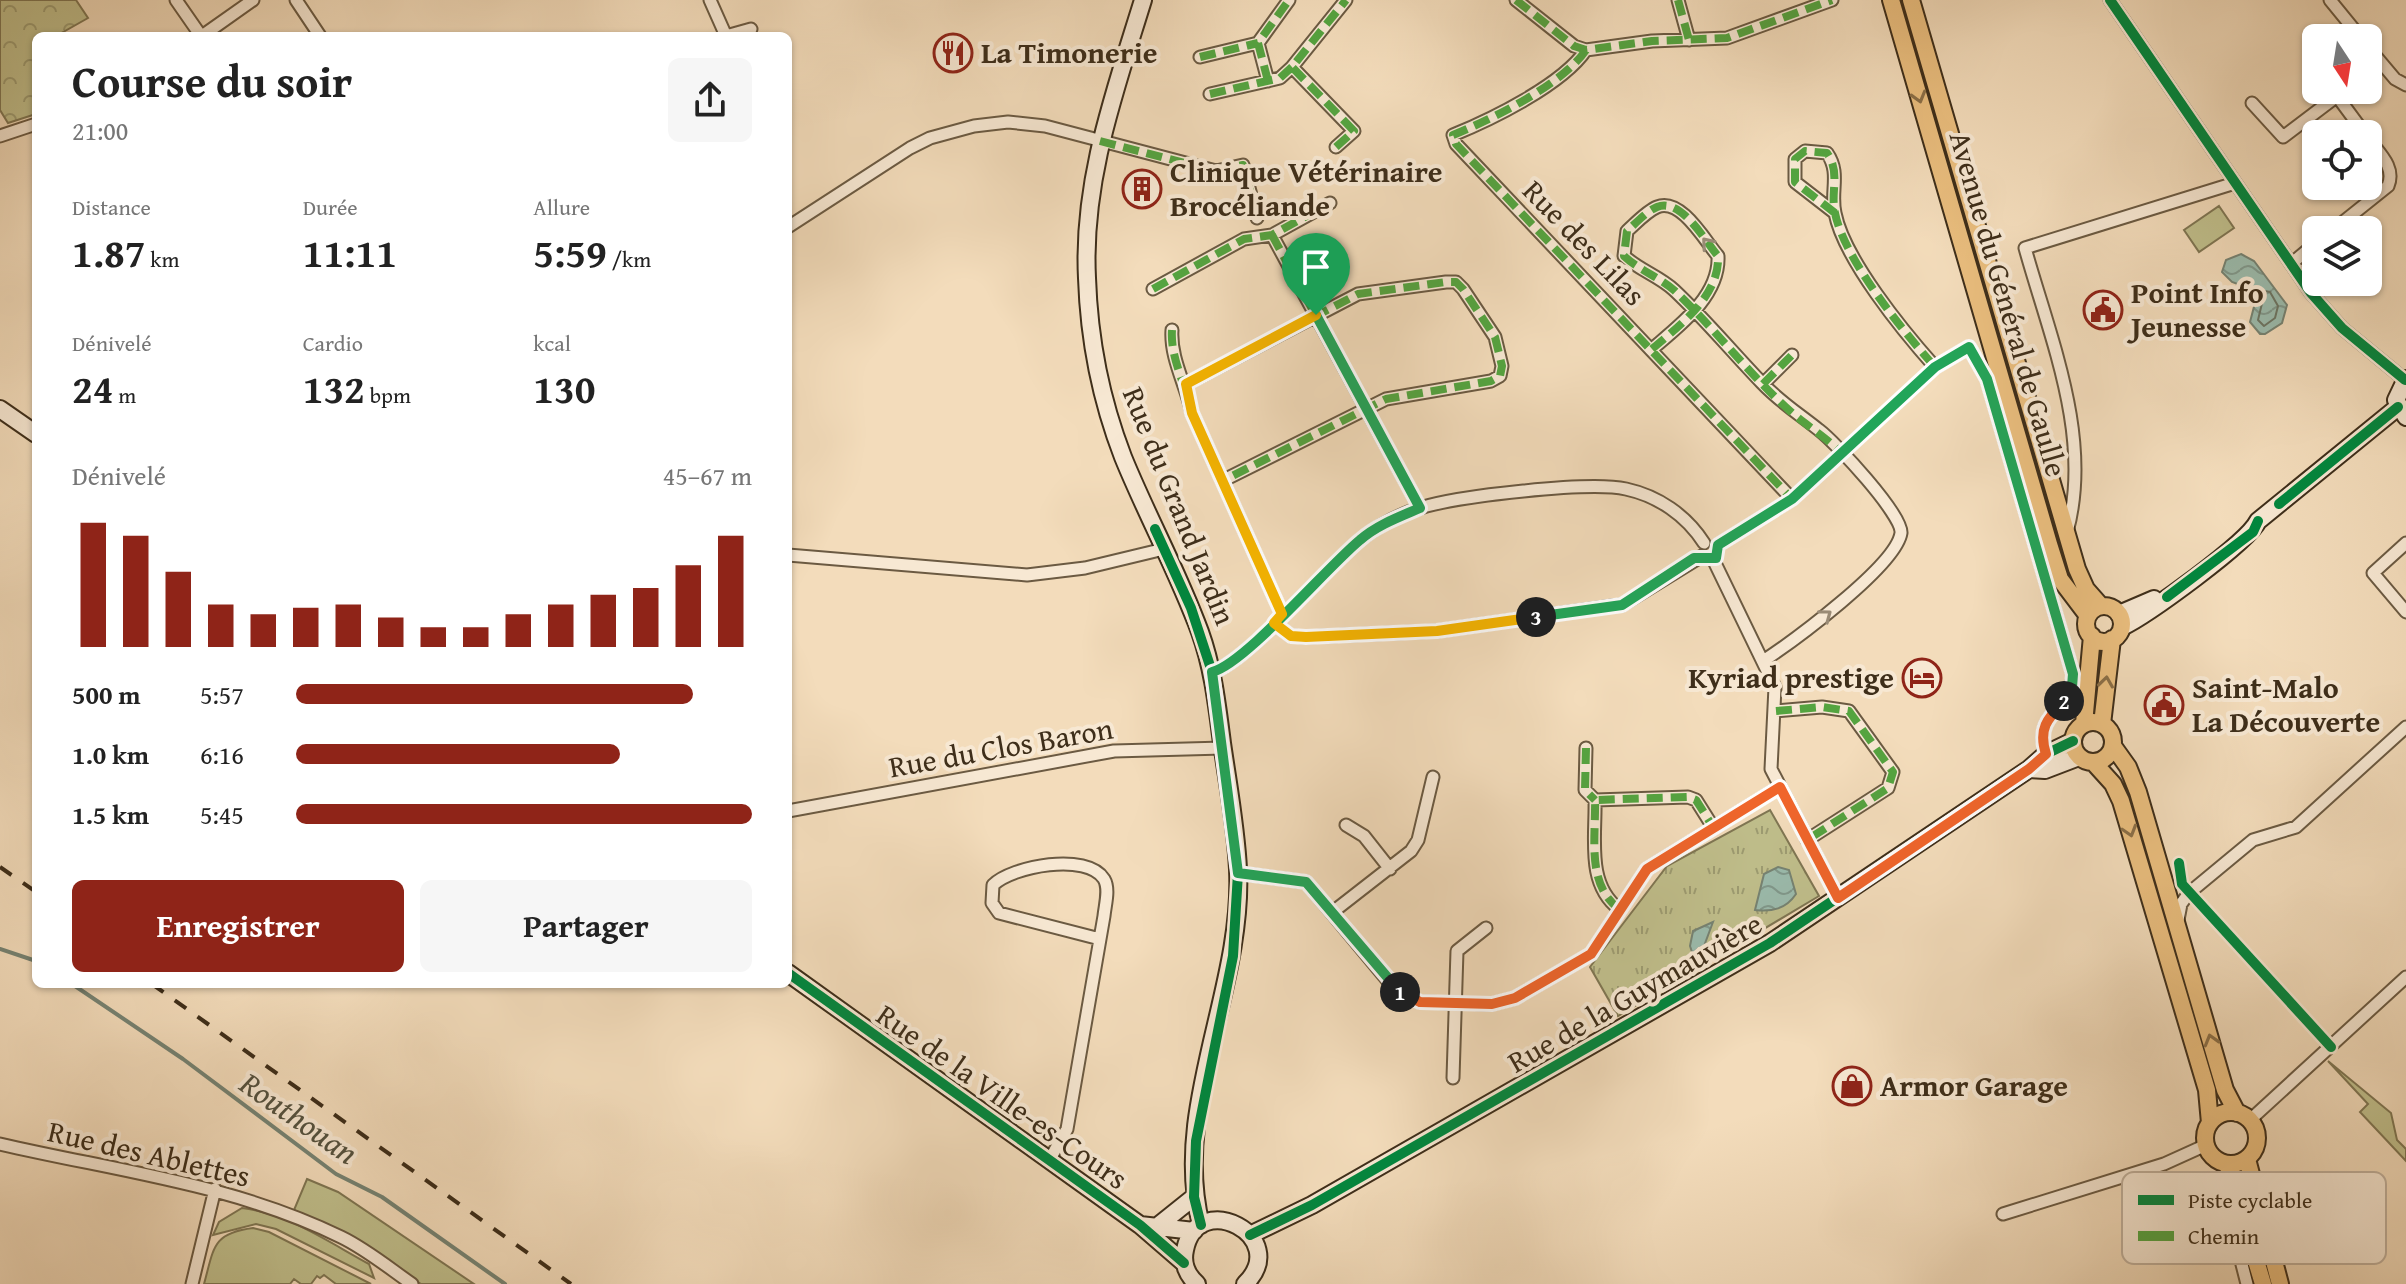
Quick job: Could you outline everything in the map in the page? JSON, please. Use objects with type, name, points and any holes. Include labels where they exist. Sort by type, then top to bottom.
[{"type":"main road","name":"Avenue du Général de Gaulle","points":[[1891,0],[2060,579],[2095,611]]},
{"type":"main road","name":"Avenue du Général de Gaulle","points":[[1911,1],[2067,533],[2095,611]]},
{"type":"main road","points":[[2118,627],[2101,641],[2092,636],[2088,630],[2095,611],[2113,608],[2118,627],[2093,724],[2073,741],[2087,760],[2113,784],[2121,801],[2209,1096],[2210,1123],[2206,1145],[2216,1159],[2227,1164],[2247,1159]]},
{"type":"main road","points":[[2092,636],[2093,724]]},
{"type":"main road","points":[[2093,724],[2110,731],[2113,746],[2128,767],[2138,792],[2225,1090],[2257,1140],[2247,1159],[2250,1172]]},
{"type":"main road","points":[[2087,760],[2108,755],[2113,746]]},
{"type":"main road","points":[[2210,1123],[2223,1114],[2244,1117]]},
{"type":"main road","points":[[2227,1164],[2230,1172]]},
{"type":"main road","points":[[2257,1264],[2263,1284]]},
{"type":"main road","points":[[2275,1264],[2280,1284]]},
{"type":"street","points":[[176,0],[198,32]]},
{"type":"street","points":[[207,32],[253,0]]},
{"type":"street","points":[[296,0],[317,32]]},
{"type":"street","points":[[710,0],[724,32]]},
{"type":"street","name":"Rue du Grand Jardin","points":[[1143,0],[1100,141],[1091,198],[1086,274],[1097,369],[1124,458],[1191,608],[1212,672],[1238,873],[1237,925],[1228,984],[1203,1094],[1194,1197],[1198,1228]]},
{"type":"street","points":[[1200,57],[1258,43],[1289,0]]},
{"type":"street","points":[[1210,94],[1280,78],[1346,0]]},
{"type":"street","points":[[1516,0],[1574,46],[1586,50],[1746,33],[1832,0]]},
{"type":"street","points":[[1678,0],[1689,40]]},
{"type":"street","points":[[2110,0],[2326,312],[2405,380],[2397,392],[2402,412],[2258,521],[2246,524],[2219,545],[2218,557],[2154,609],[2118,627]]},
{"type":"street","points":[[2330,0],[2350,24]]},
{"type":"street","points":[[740,32],[751,29]]},
{"type":"street","points":[[1258,43],[1268,81]]},
{"type":"street","name":"Rue des Lilas","points":[[1586,50],[1524,101],[1503,114],[1453,135],[1456,144],[1792,499]]},
{"type":"street","points":[[2382,64],[2406,85]]},
{"type":"street","points":[[1292,67],[1354,131],[1336,147]]},
{"type":"street","points":[[2252,103],[2283,137],[2326,104]]},
{"type":"street","points":[[792,224],[910,148],[953,131],[1008,122],[1045,126],[1216,171],[1243,165],[1257,218]]},
{"type":"street","points":[[0,136],[32,125]]},
{"type":"street","points":[[1835,213],[1836,183],[1832,161],[1827,153],[1805,151],[1795,159],[1795,182],[1835,213],[1866,279],[1935,367]]},
{"type":"street","points":[[2382,157],[2390,167],[2388,186],[2382,191]]},
{"type":"street","points":[[2067,533],[2076,490],[2068,404],[2025,248],[2235,183]]},
{"type":"street","points":[[2350,216],[2370,200]]},
{"type":"street","points":[[1153,289],[1244,239],[1272,235],[1330,203]]},
{"type":"street","points":[[1652,349],[1694,312],[1712,280],[1718,256],[1680,211],[1667,205],[1656,207],[1627,231],[1624,256],[1673,290],[1694,312],[1763,384],[1842,454],[1894,512],[1901,534],[1895,546],[1842,604],[1763,661]]},
{"type":"street","points":[[1272,235],[1420,508]]},
{"type":"street","points":[[2291,264],[2302,255]]},
{"type":"street","points":[[1186,384],[1358,294],[1456,282],[1495,337],[1502,366],[1500,376],[1491,381],[1386,399],[1224,480]]},
{"type":"street","points":[[1172,330],[1171,349],[1186,384],[1192,413],[1224,480],[1278,618],[1291,636],[1437,631],[1622,605],[1719,552],[1718,545]]},
{"type":"street","points":[[1718,545],[1792,499],[1935,367],[1969,347],[1987,379],[2073,674],[2069,695],[2044,723],[2041,739],[2046,754]]},
{"type":"street","points":[[1763,384],[1792,355]]},
{"type":"street","points":[[0,409],[32,431]]},
{"type":"street","points":[[1212,672],[1226,668],[1361,539],[1420,508],[1564,489],[1600,486],[1626,489],[1683,516],[1704,543]]},
{"type":"street","points":[[1718,545],[1711,541],[1700,547],[1775,687],[1776,711],[1769,757],[1780,787],[1838,898]]},
{"type":"street","points":[[2406,543],[2373,573],[2406,612]]},
{"type":"street","points":[[792,555],[1027,575],[1085,568],[1164,549]]},
{"type":"street","points":[[1776,711],[1822,707],[1849,711],[1893,772],[1888,788],[1807,840]]},
{"type":"street","points":[[2177,924],[2185,897],[2253,840],[2296,827],[2406,727]]},
{"type":"street","name":"Rue de la Guymauvière","points":[[1250,1235],[1312,1205],[1674,1000],[1838,898],[2029,769],[2046,754],[2073,741]]},
{"type":"street","name":"Rue du Clos Baron","points":[[792,810],[1114,751],[1223,748]]},
{"type":"street","points":[[1586,748],[1585,790],[1595,800],[1597,879],[1605,898],[1619,909]]},
{"type":"street","points":[[2029,769],[2045,770],[2087,760]]},
{"type":"street","points":[[1334,911],[1411,851],[1418,840],[1433,777]]},
{"type":"street","points":[[1238,873],[1306,882],[1334,911],[1393,987],[1405,996],[1420,1002],[1504,1003],[1579,962],[1599,944],[1647,869],[1780,787]]},
{"type":"street","points":[[1595,800],[1688,797],[1696,800],[1713,827]]},
{"type":"street","points":[[1346,825],[1364,836],[1390,869]]},
{"type":"street","points":[[1050,1159],[1067,1129],[1100,939],[1107,892],[1104,880],[1093,868],[1074,862],[1015,873],[993,885],[992,903],[999,913],[1100,939]]},
{"type":"street","points":[[2165,884],[2185,897]]},
{"type":"street","points":[[1453,1078],[1458,1003],[1457,951],[1486,928]]},
{"type":"street","name":"Rue de la Ville-es-Cours","points":[[792,976],[1140,1225],[1184,1263],[1197,1284]]},
{"type":"street","points":[[2244,1117],[2406,977]]},
{"type":"street","name":"Rue des Ablettes","points":[[0,1144],[215,1189],[285,1213],[343,1238],[412,1284]]},
{"type":"street","points":[[2138,1172],[2206,1145]]},
{"type":"street","points":[[2003,1214],[2122,1177]]},
{"type":"street","points":[[192,1284],[215,1189]]},
{"type":"street","points":[[1159,1225],[1194,1197]]},
{"type":"street","name":"Rue de la Ville-es-Cours","points":[[1140,1225],[1198,1228],[1222,1220],[1233,1222],[1250,1235]]},
{"type":"street","points":[[1184,1263],[1185,1246],[1198,1228]]},
{"type":"street","points":[[1250,1235],[1257,1249],[1257,1264],[1251,1282]]},
{"type":"street","points":[[2242,1264],[2247,1284]]},
{"type":"green space","points":[[0,0],[76,0],[88,18],[63,32],[32,32],[32,115],[8,123],[0,110]]},
{"type":"green space","points":[[2219,206],[2234,228],[2199,252],[2184,230]]},
{"type":"green space","points":[[1770,810],[1819,896],[1618,1016],[1590,967],[1667,866]]},
{"type":"green space","points":[[2328,1061],[2391,1113],[2397,1140],[2406,1149],[2406,1161],[2360,1112],[2368,1104]]},
{"type":"green space","points":[[307,1179],[338,1192],[474,1284],[421,1284],[362,1244],[294,1210]]},
{"type":"green space","points":[[242,1208],[292,1222],[324,1238],[369,1264],[374,1278],[276,1229],[256,1224],[213,1235],[219,1222]]},
{"type":"green space","points":[[253,1228],[269,1232],[371,1284],[336,1284],[324,1275],[320,1278],[317,1276],[311,1284],[301,1284],[294,1279],[290,1284],[204,1284],[213,1252],[222,1238]]},
{"type":"water","points":[[2241,254],[2254,261],[2287,305],[2282,323],[2265,334],[2260,334],[2250,322],[2256,299],[2251,289],[2232,282],[2222,272],[2226,260]]},
{"type":"water","points":[[1778,867],[1789,870],[1796,894],[1778,908],[1755,910],[1764,874]]},
{"type":"water","points":[[1713,922],[1701,954],[1693,955],[1690,946],[1693,931]]},
{"type":"waterway","name":"Routhouan","points":[[0,949],[32,960]]},
{"type":"waterway","name":"Routhouan","points":[[78,988],[183,1059],[336,1174],[382,1197],[505,1284]]},
{"type":"railway","points":[[0,867],[32,889]]},
{"type":"railway","points":[[158,988],[571,1284]]},
{"type":"marked path","points":[[1268,81],[1258,43],[1289,0]]},
{"type":"marked path","points":[[1336,147],[1354,131],[1292,67],[1346,0]]},
{"type":"marked path","points":[[1516,0],[1574,46],[1586,50],[1652,41],[1727,38],[1832,0]]},
{"type":"marked path","points":[[1678,0],[1689,40]]},
{"type":"marked path","points":[[1200,57],[1258,43]]},
{"type":"marked path","points":[[1586,50],[1561,76],[1544,88],[1453,135],[1456,144],[1792,499]]},
{"type":"marked path","points":[[1210,94],[1280,78],[1292,67]]},
{"type":"marked path","points":[[1100,141],[1216,171],[1243,165],[1257,218]]},
{"type":"marked path","points":[[1835,213],[1795,182],[1795,159],[1805,151],[1827,153],[1834,175],[1835,213],[1850,251],[1892,315],[1935,367]]},
{"type":"marked path","points":[[1153,289],[1244,239],[1272,235],[1330,203]]},
{"type":"marked path","points":[[1652,349],[1674,330],[1685,320],[1696,309],[1717,271],[1718,256],[1699,231],[1683,214],[1666,206],[1649,211],[1627,231],[1624,256],[1675,291],[1690,306],[1704,321],[1746,367],[1775,397],[1842,454]]},
{"type":"marked path","points":[[1272,235],[1420,508]]},
{"type":"marked path","points":[[1186,384],[1358,294],[1456,282],[1495,337],[1502,366],[1500,376],[1491,381],[1386,399],[1224,480]]},
{"type":"marked path","points":[[1172,330],[1176,361],[1192,413],[1282,614]]},
{"type":"marked path","points":[[1718,545],[1792,499],[1935,367],[1969,347],[1987,379],[2073,674],[2071,687],[2044,729],[2046,754]]},
{"type":"marked path","points":[[1763,384],[1792,355]]},
{"type":"marked path","points":[[1274,623],[1291,636],[1306,637],[1437,631],[1622,605],[1702,556]]},
{"type":"marked path","points":[[1776,711],[1822,707],[1849,711],[1893,772],[1888,788],[1807,840]]},
{"type":"marked path","points":[[1586,748],[1585,790],[1595,800]]},
{"type":"marked path","points":[[1619,909],[1601,887],[1597,874],[1595,800],[1688,797],[1696,800],[1713,827]]},
{"type":"cycle path","points":[[2110,0],[2311,293],[2342,328],[2405,380]]},
{"type":"cycle path","points":[[2279,504],[2398,407]]},
{"type":"cycle path","points":[[2167,597],[2253,532],[2258,521]]},
{"type":"cycle path","points":[[1155,529],[1191,608],[1212,672],[1238,873],[1233,956],[1196,1141],[1194,1197],[1201,1225]]},
{"type":"cycle path","points":[[1250,1235],[1312,1205],[1770,943],[2029,769],[2046,754],[2073,741]]},
{"type":"cycle path","points":[[2179,863],[2182,884],[2331,1047]]},
{"type":"cycle path","points":[[792,976],[1140,1225],[1184,1263]]},
{"type":"place","name":"La Timonerie","points":[[953,53]]},
{"type":"place","name":"Clinique Vétérinaire Brocéliande","points":[[1142,189]]},
{"type":"place","name":"Point Info Jeunesse","points":[[2103,310]]},
{"type":"place","name":"Kyriad prestige","points":[[1922,678]]},
{"type":"place","name":"Saint-Malo La Découverte","points":[[2164,705]]},
{"type":"place","name":"Armor Garage","points":[[1852,1086]]},
{"type":"route","points":[[1316,315],[1186,384],[1192,413],[1282,614],[1274,623],[1291,636],[1306,637],[1437,631],[1622,605],[1694,558],[1716,558],[1718,545],[1768,517],[1792,499],[1935,367],[1969,347],[1981,363],[1987,379],[2073,674],[2069,695],[2044,723],[2041,739],[2046,754],[2029,769],[1838,898],[1780,787],[1647,869],[1591,954],[1515,998],[1492,1004],[1420,1002],[1405,996],[1393,987],[1334,911],[1306,882],[1238,873],[1212,672],[1226,668],[1246,650],[1282,614],[1361,539],[1388,522],[1420,508],[1316,315]]}]
